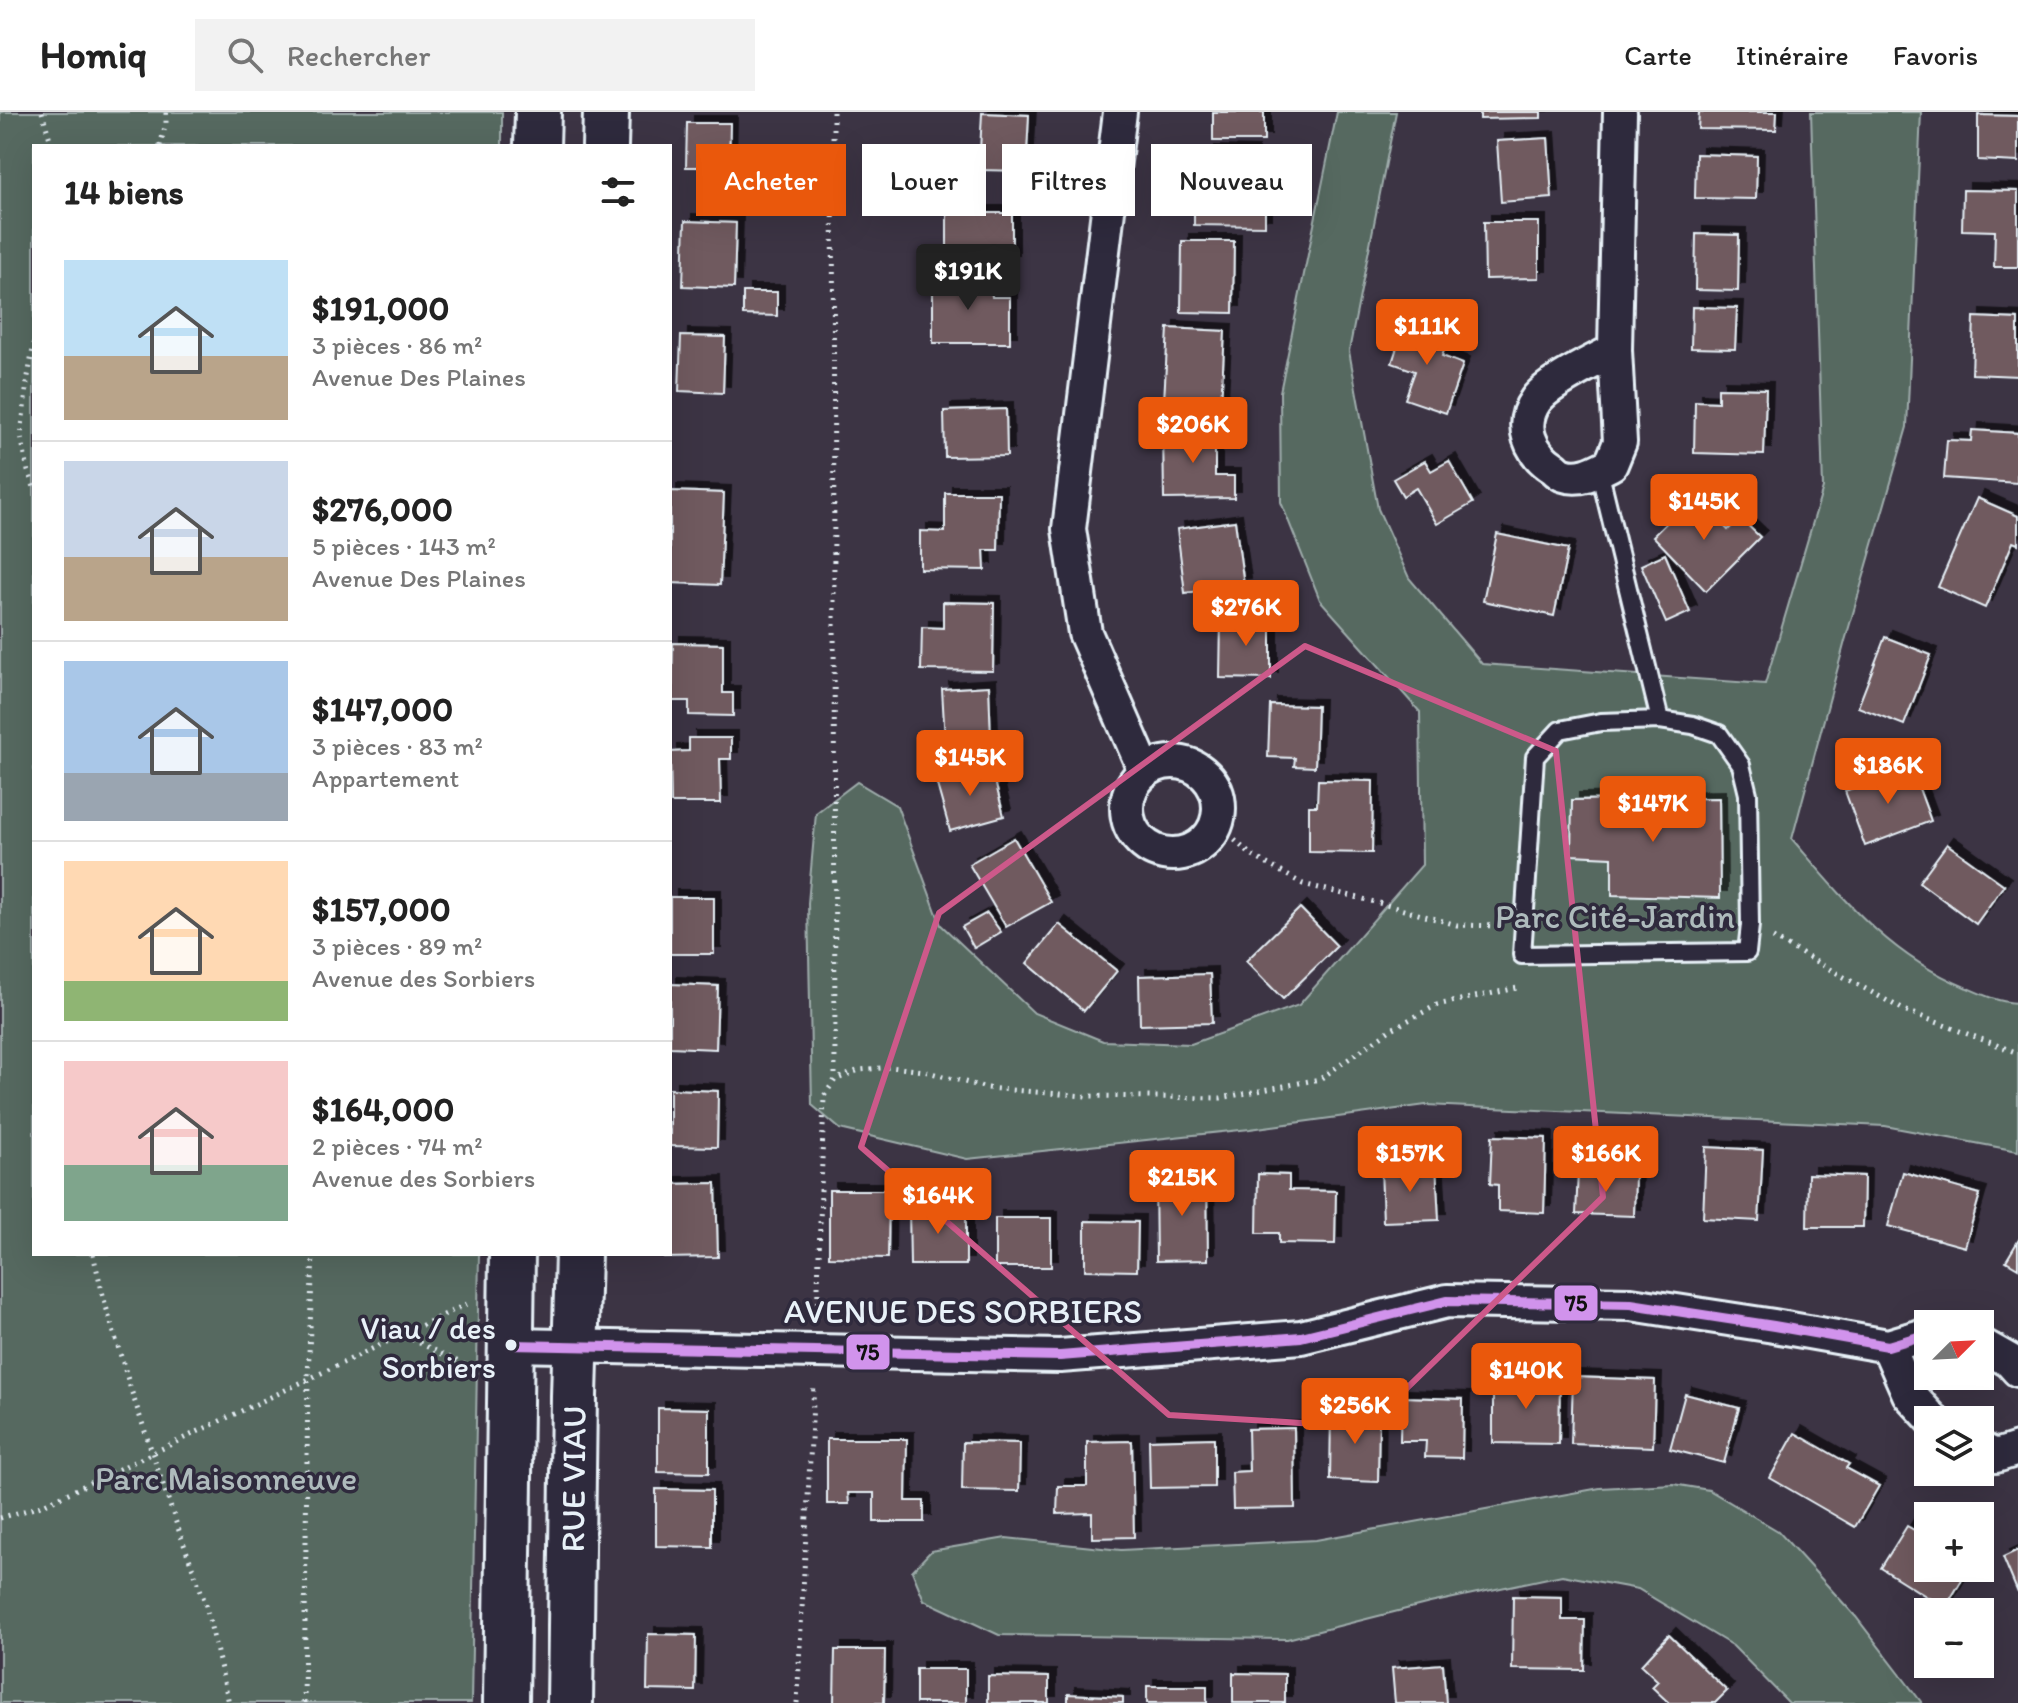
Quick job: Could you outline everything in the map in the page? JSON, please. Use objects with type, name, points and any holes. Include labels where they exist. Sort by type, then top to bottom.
[{"type":"main road","points":[[537,144],[538,112]]},
{"type":"main road","points":[[605,144],[606,112]]},
{"type":"main road","name":"RUE VIAU","points":[[506,1703],[496,1359],[512,1256]]},
{"type":"main road","name":"RUE VIAU","points":[[570,1703],[578,1256]]},
{"type":"street","points":[[1120,112],[1069,529],[1085,633],[1145,771]]},
{"type":"street","points":[[1615,350],[1537,398],[1527,419],[1530,446],[1545,463],[1564,475],[1587,476],[1611,464],[1620,442],[1615,350],[1620,112]]},
{"type":"street","points":[[1158,764],[1187,764],[1211,781],[1217,794],[1217,824],[1198,847],[1184,853],[1168,854],[1153,849],[1141,840],[1132,827],[1128,812],[1129,797],[1145,771],[1158,764]]},
{"type":"street","name":"AVENUE DES SORBIERS","points":[[496,1359],[576,1347],[1060,1356],[1301,1337],[1447,1301],[1631,1304],[1888,1346],[1914,1338]]},
{"type":"street","points":[[1888,1346],[1909,1394],[1920,1406]]},
{"type":"street","points":[[1994,1352],[2018,1370]]},
{"type":"street","points":[[1994,1455],[2018,1449]]},
{"type":"lane","points":[[1599,470],[1660,720]]},
{"type":"lane","points":[[1660,720],[1693,725],[1719,734],[1741,765],[1748,794],[1750,925],[1747,952],[1522,955],[1535,757],[1560,730],[1601,722],[1660,720]]},
{"type":"path","points":[[42,112],[51,144]]},
{"type":"path","points":[[161,144],[166,112]]},
{"type":"path","points":[[833,112],[835,1080]]},
{"type":"path","points":[[32,354],[21,436],[32,482]]},
{"type":"path","points":[[1217,824],[1251,855],[1303,884],[1457,925],[1523,927]]},
{"type":"path","points":[[1750,925],[1904,1010],[2018,1053]]},
{"type":"path","points":[[797,1703],[816,1350],[824,1096],[835,1080],[859,1070],[891,1067],[924,1071],[987,1088],[1085,1096],[1221,1098],[1320,1079],[1390,1030],[1437,1005],[1522,987]]},
{"type":"path","points":[[93,1256],[152,1454],[205,1602],[229,1703]]},
{"type":"path","points":[[304,1703],[308,1378],[313,1256]]},
{"type":"path","points":[[0,1518],[41,1506],[483,1298]]},
{"type":"path","points":[[404,1335],[496,1359]]},
{"type":"highlighted area","points":[[1305,646],[1556,751],[1603,1197],[1367,1427],[1169,1415],[861,1147],[939,913]]},
{"type":"green space","name":"Parc Maisonneuve","points":[[0,112],[502,112],[502,144],[32,144],[32,1256],[479,1256],[471,1703],[0,1703]]},
{"type":"green space","name":"Parc Cité-Jardin","points":[[1337,112],[1396,112],[1349,351],[1378,509],[1409,578],[1482,664],[1765,684],[1823,488],[1811,112],[1921,112],[1907,427],[1792,839],[1870,924],[1913,959],[1978,993],[2018,1003],[2018,1151],[1885,1126],[1426,1105],[1250,1129],[967,1159],[840,1129],[812,1105],[808,903],[816,813],[857,782],[897,806],[941,925],[1034,1013],[1103,1041],[1191,1044],[1299,1005],[1422,865],[1420,712],[1320,600],[1281,502],[1280,392]]},
{"type":"green space","points":[[1673,1484],[1709,1490],[1778,1531],[1856,1617],[1922,1703],[1789,1703],[1733,1646],[1638,1589],[1562,1575],[1430,1603],[1287,1639],[999,1635],[924,1600],[912,1571],[931,1551],[1006,1538],[1121,1550],[1316,1540],[1600,1488]]},
{"type":"building","points":[[1213,112],[1264,112],[1264,141],[1213,141]]},
{"type":"building","points":[[1480,112],[1541,112],[1541,118],[1480,119]]},
{"type":"building","points":[[1699,112],[1777,112],[1776,130],[1698,129]]},
{"type":"building","points":[[982,113],[1029,115],[1027,144],[1002,144],[1002,170],[986,170],[986,144],[980,144]]},
{"type":"building","points":[[1978,115],[2018,116],[2018,162],[1978,160]]},
{"type":"building","points":[[687,123],[730,123],[730,144],[696,144],[696,167],[686,167]]},
{"type":"building","points":[[1548,138],[1552,198],[1501,202],[1497,141]]},
{"type":"building","points":[[1696,154],[1757,156],[1756,199],[1695,198]]},
{"type":"building","points":[[1963,190],[2018,191],[2018,267],[1994,267],[1995,231],[1962,230]]},
{"type":"building","points":[[1002,213],[1002,216],[1012,216],[1012,261],[947,262],[947,216]]},
{"type":"building","points":[[1194,216],[1265,216],[1265,226],[1194,225]]},
{"type":"building","points":[[685,221],[736,223],[734,288],[683,286]]},
{"type":"building","points":[[1484,222],[1539,222],[1539,278],[1485,279]]},
{"type":"building","points":[[1696,234],[1739,235],[1738,291],[1695,290]]},
{"type":"building","points":[[1182,241],[1234,241],[1233,313],[1181,312]]},
{"type":"building","points":[[933,272],[967,272],[967,288],[991,289],[992,297],[1010,297],[1010,343],[933,343]]},
{"type":"building","points":[[743,292],[777,292],[777,316],[743,315]]},
{"type":"building","points":[[1692,307],[1737,308],[1735,349],[1691,348]]},
{"type":"building","points":[[1974,317],[2018,319],[2018,376],[1972,374]]},
{"type":"building","points":[[1405,322],[1448,338],[1442,356],[1463,364],[1446,413],[1405,399],[1415,371],[1392,363]]},
{"type":"building","points":[[1168,328],[1225,331],[1221,405],[1164,401]]},
{"type":"building","points":[[681,336],[725,337],[723,393],[679,391]]},
{"type":"building","points":[[1718,388],[1766,389],[1764,455],[1694,453],[1695,401],[1718,402]]},
{"type":"building","points":[[1006,409],[1007,456],[945,457],[944,411]]},
{"type":"building","points":[[1163,427],[1215,427],[1215,476],[1234,476],[1234,498],[1164,499]]},
{"type":"building","points":[[1972,430],[2018,433],[2017,483],[1944,478],[1947,440],[1971,441]]},
{"type":"building","points":[[1425,461],[1431,471],[1449,461],[1473,503],[1437,524],[1416,488],[1403,496],[1393,479]]},
{"type":"building","points":[[672,491],[724,493],[720,585],[672,583]]},
{"type":"building","points":[[945,493],[999,493],[998,550],[984,550],[985,570],[920,569],[920,531],[945,532]]},
{"type":"building","points":[[1694,496],[1728,530],[1740,518],[1760,537],[1706,591],[1653,536]]},
{"type":"building","points":[[1977,498],[2018,516],[2018,544],[2013,542],[1985,608],[1938,587]]},
{"type":"building","points":[[1235,521],[1244,585],[1185,593],[1177,529]]},
{"type":"building","points":[[1497,534],[1568,549],[1554,616],[1483,601]]},
{"type":"building","points":[[1665,554],[1690,612],[1666,623],[1641,565]]},
{"type":"building","points":[[943,602],[994,603],[993,671],[921,670],[922,627],[943,628]]},
{"type":"building","points":[[1221,618],[1271,618],[1271,679],[1220,678]]},
{"type":"building","points":[[1885,637],[1931,655],[1904,725],[1858,707]]},
{"type":"building","points":[[673,643],[723,644],[723,693],[733,693],[733,716],[689,715],[689,701],[672,701]]},
{"type":"building","points":[[989,686],[991,739],[945,741],[942,689]]},
{"type":"building","points":[[1270,705],[1317,706],[1315,767],[1294,766],[1295,758],[1268,757]]},
{"type":"building","points":[[689,738],[731,738],[731,759],[720,759],[721,803],[672,803],[672,752],[689,751]]},
{"type":"building","points":[[991,766],[1004,816],[950,831],[936,781]]},
{"type":"building","points":[[1911,767],[1931,821],[1865,846],[1845,791]]},
{"type":"building","points":[[1318,780],[1373,781],[1372,853],[1309,852],[1309,806],[1317,806]]},
{"type":"building","points":[[1719,798],[1720,898],[1612,895],[1612,857],[1571,855],[1572,800]]},
{"type":"building","points":[[1014,838],[1051,902],[1006,927],[969,864]]},
{"type":"building","points":[[1947,844],[2004,885],[1976,924],[1919,882]]},
{"type":"building","points":[[672,897],[714,897],[714,954],[672,954]]},
{"type":"building","points":[[1300,908],[1337,946],[1283,999],[1246,961]]},
{"type":"building","points":[[987,913],[1001,932],[974,948],[962,927]]},
{"type":"building","points":[[1059,924],[1117,971],[1084,1011],[1027,963]]},
{"type":"building","points":[[1210,974],[1212,1023],[1140,1025],[1139,976]]},
{"type":"building","points":[[672,984],[718,986],[716,1049],[672,1047]]},
{"type":"building","points":[[672,1089],[718,1091],[717,1147],[672,1146]]},
{"type":"building","points":[[1492,1136],[1546,1138],[1544,1213],[1498,1211],[1498,1185],[1490,1184]]},
{"type":"building","points":[[1706,1147],[1763,1150],[1759,1221],[1703,1218]]},
{"type":"building","points":[[1436,1165],[1439,1220],[1383,1222],[1381,1167]]},
{"type":"building","points":[[1578,1171],[1635,1173],[1634,1216],[1576,1214]]},
{"type":"building","points":[[1903,1172],[1980,1194],[1965,1247],[1888,1226]]},
{"type":"building","points":[[1258,1174],[1289,1175],[1289,1190],[1336,1191],[1335,1244],[1279,1243],[1279,1233],[1257,1233]]},
{"type":"building","points":[[1808,1174],[1864,1176],[1863,1227],[1807,1227]]},
{"type":"building","points":[[1207,1176],[1208,1260],[1156,1261],[1155,1177]]},
{"type":"building","points":[[716,1183],[718,1257],[664,1258],[672,1256],[672,1184]]},
{"type":"building","points":[[829,1190],[889,1190],[888,1258],[829,1257]]},
{"type":"building","points":[[909,1208],[966,1208],[966,1265],[910,1265]]},
{"type":"building","points":[[995,1218],[1051,1218],[1051,1267],[995,1267]]},
{"type":"building","points":[[1085,1221],[1138,1222],[1137,1271],[1085,1270]]},
{"type":"building","points":[[2018,1241],[2018,1268],[2006,1261]]},
{"type":"building","points":[[1573,1377],[1655,1380],[1653,1447],[1571,1444]]},
{"type":"building","points":[[1493,1379],[1560,1380],[1559,1444],[1493,1443]]},
{"type":"building","points":[[1685,1394],[1739,1408],[1724,1463],[1670,1449]]},
{"type":"building","points":[[1401,1397],[1463,1399],[1462,1458],[1425,1457],[1426,1441],[1400,1441]]},
{"type":"building","points":[[658,1408],[709,1409],[709,1473],[658,1472]]},
{"type":"building","points":[[1331,1411],[1379,1412],[1378,1482],[1330,1480]]},
{"type":"building","points":[[1294,1428],[1295,1508],[1233,1509],[1232,1472],[1249,1471],[1248,1429]]},
{"type":"building","points":[[1795,1433],[1849,1464],[1846,1468],[1879,1486],[1855,1527],[1770,1478]]},
{"type":"building","points":[[1214,1438],[1214,1487],[1150,1488],[1149,1440]]},
{"type":"building","points":[[827,1439],[907,1439],[906,1501],[924,1501],[924,1522],[874,1522],[874,1493],[848,1493],[849,1504],[827,1504]]},
{"type":"building","points":[[1132,1441],[1134,1537],[1092,1538],[1092,1513],[1057,1514],[1058,1486],[1087,1486],[1087,1442]]},
{"type":"building","points":[[963,1442],[1020,1443],[1019,1491],[962,1490]]},
{"type":"building","points":[[656,1489],[712,1490],[712,1547],[656,1546]]},
{"type":"building","points":[[1907,1526],[1914,1530],[1914,1582],[1961,1582],[1951,1598],[1929,1598],[1881,1568]]},
{"type":"building","points":[[2018,1550],[2018,1593],[2003,1557]]},
{"type":"building","points":[[1513,1596],[1562,1597],[1562,1620],[1585,1620],[1584,1670],[1512,1669]]},
{"type":"building","points":[[648,1634],[696,1635],[695,1691],[647,1690]]},
{"type":"building","points":[[1669,1635],[1727,1691],[1715,1703],[1669,1703],[1652,1687],[1658,1681],[1641,1665]]},
{"type":"building","points":[[835,1650],[885,1650],[884,1703],[834,1703]]},
{"type":"building","points":[[1443,1664],[1446,1703],[1395,1703],[1392,1668]]},
{"type":"building","points":[[916,1669],[966,1669],[966,1703],[916,1703]]},
{"type":"building","points":[[1233,1673],[1285,1674],[1285,1703],[1233,1703]]},
{"type":"building","points":[[988,1676],[1049,1677],[1049,1703],[988,1703]]},
{"type":"building","points":[[1147,1686],[1207,1686],[1207,1703],[1147,1703]]},
{"type":"building","points":[[1068,1694],[1123,1697],[1123,1703],[1068,1703]]},
{"type":"transit line","name":"75","points":[[511,1345],[1060,1356],[1301,1337],[1447,1301],[1631,1304],[1888,1346],[1914,1338]]},
{"type":"place","name":"Viau / des Sorbiers","points":[[511,1345]]}]
